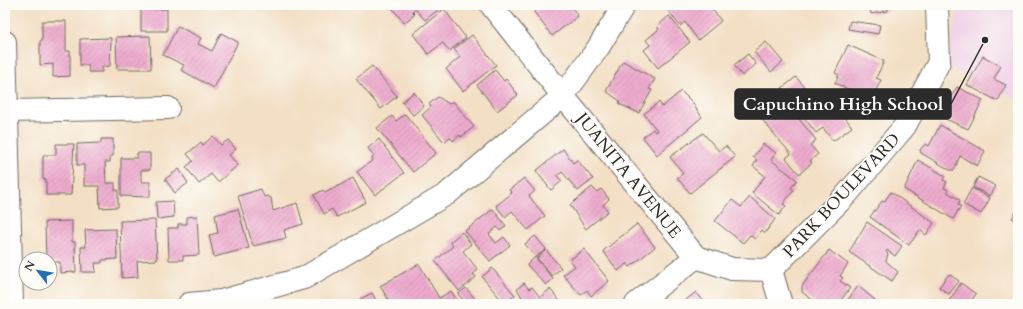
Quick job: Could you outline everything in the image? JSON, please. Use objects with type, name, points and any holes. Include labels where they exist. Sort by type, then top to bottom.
[{"type":"street","name":"JUANITA AVENUE","points":[[491,5],[563,96],[696,257]]},
{"type":"street","points":[[189,304],[222,301],[304,278],[447,194],[563,96],[598,48],[624,5]]},
{"type":"street","name":"PARK BOULEVARD","points":[[771,270],[847,194],[905,126],[939,62],[937,5]]},
{"type":"street","points":[[5,42],[12,304]]},
{"type":"street","points":[[7,111],[168,108]]},
{"type":"street","points":[[636,304],[696,257],[732,269],[771,270],[781,304]]},
{"type":"shaded area","points":[[953,5],[1018,5],[1018,99],[947,67],[957,13]]},
{"type":"building","points":[[390,5],[436,5],[439,9],[425,20],[415,9],[412,11],[415,14],[404,23]]},
{"type":"building","points":[[534,5],[570,5],[578,16],[552,36],[534,12],[538,9]]},
{"type":"building","points":[[669,5],[709,5],[721,21],[698,40],[685,22],[680,26],[666,8]]},
{"type":"building","points":[[870,5],[887,5],[888,11],[871,14]]},
{"type":"building","points":[[141,9],[167,9],[167,31],[141,31]]},
{"type":"building","points":[[444,9],[466,38],[449,51],[443,43],[428,54],[413,34]]},
{"type":"building","points":[[669,16],[690,42],[658,68],[644,50],[650,45],[646,40],[659,29],[657,26]]},
{"type":"building","points":[[42,21],[66,21],[66,51],[70,51],[70,76],[53,77],[53,64],[40,65]]},
{"type":"building","points":[[850,21],[880,25],[878,34],[848,29]]},
{"type":"building","points":[[178,26],[201,38],[198,44],[212,51],[221,33],[238,42],[214,88],[181,70],[184,65],[163,55]]},
{"type":"building","points":[[472,35],[496,65],[463,91],[446,69],[460,57],[454,49]]},
{"type":"building","points":[[150,36],[151,69],[117,69],[116,37]]},
{"type":"building","points":[[111,38],[110,66],[102,67],[102,72],[89,72],[88,65],[80,65],[80,39]]},
{"type":"building","points":[[766,42],[783,62],[771,72],[754,52]]},
{"type":"building","points":[[848,45],[884,61],[876,78],[881,80],[871,100],[835,83],[839,75],[835,73]]},
{"type":"building","points":[[748,54],[756,64],[742,76],[734,65]]},
{"type":"building","points":[[983,56],[1001,66],[994,79],[1006,85],[998,101],[967,85]]},
{"type":"building","points":[[623,61],[655,79],[649,89],[652,90],[639,113],[619,104],[620,101],[606,91]]},
{"type":"building","points":[[372,66],[397,96],[381,109],[356,79]]},
{"type":"building","points":[[495,70],[504,81],[506,79],[518,95],[497,111],[477,85]]},
{"type":"building","points":[[796,77],[826,112],[836,105],[852,127],[833,141],[823,128],[816,133],[782,88]]},
{"type":"building","points":[[957,87],[983,100],[968,129],[939,116]]},
{"type":"building","points":[[681,91],[696,106],[695,107],[702,117],[657,155],[643,137],[653,129],[655,132],[657,130],[644,114],[659,102],[662,107]]},
{"type":"building","points":[[414,92],[424,106],[413,115],[402,102]]},
{"type":"building","points":[[777,92],[816,140],[810,145],[818,154],[810,161],[812,163],[799,174],[786,158],[791,154],[754,110]]},
{"type":"building","points":[[438,97],[449,104],[453,101],[474,127],[453,141],[450,137],[444,142],[422,115],[431,107],[429,104]]},
{"type":"building","points":[[405,114],[436,153],[413,172],[377,128],[392,116],[396,121]]},
{"type":"building","points":[[940,125],[985,151],[977,166],[960,156],[954,170],[950,170],[921,153],[920,150],[923,146],[926,144],[929,146]]},
{"type":"building","points":[[703,133],[719,151],[726,146],[735,157],[690,193],[677,178],[683,173],[670,157]]},
{"type":"building","points":[[213,136],[221,145],[228,140],[236,149],[229,155],[238,165],[218,182],[211,174],[199,184],[186,167],[193,161],[187,154],[201,142],[203,145]]},
{"type":"building","points":[[101,139],[113,139],[113,156],[110,156],[110,162],[105,162],[106,183],[115,183],[115,190],[118,190],[118,207],[100,208],[99,186],[84,186],[84,165],[77,165],[77,144],[101,143]]},
{"type":"building","points":[[379,139],[404,173],[375,195],[357,172],[373,160],[372,158],[374,156],[368,148]]},
{"type":"building","points":[[56,144],[74,144],[71,195],[46,195],[46,180],[43,179],[43,155],[56,155]]},
{"type":"building","points":[[763,144],[776,153],[771,160],[797,180],[791,188],[794,190],[783,204],[786,206],[779,215],[752,193],[765,176],[753,166],[757,160],[753,157]]},
{"type":"building","points":[[563,149],[573,163],[577,160],[593,179],[578,191],[562,172],[557,176],[562,181],[551,190],[536,171]]},
{"type":"building","points":[[137,153],[150,153],[150,170],[141,170],[141,182],[150,182],[150,197],[121,196],[121,158],[137,158]]},
{"type":"building","points":[[918,160],[945,176],[943,180],[947,182],[944,188],[948,190],[947,192],[960,200],[958,205],[961,206],[953,219],[904,189]]},
{"type":"building","points":[[179,169],[188,183],[175,193],[165,179]]},
{"type":"building","points":[[978,177],[996,186],[990,196],[973,187]]},
{"type":"building","points":[[353,178],[366,202],[337,217],[332,209],[324,214],[314,195],[323,190],[325,193]]},
{"type":"building","points":[[524,178],[535,191],[529,196],[545,216],[528,230],[512,211],[505,217],[496,206],[512,193],[509,190]]},
{"type":"building","points":[[592,187],[597,192],[601,189],[609,199],[603,205],[608,211],[586,229],[570,205]]},
{"type":"building","points":[[972,188],[990,198],[981,214],[963,204]]},
{"type":"building","points":[[261,189],[264,197],[267,196],[271,198],[273,211],[297,203],[303,224],[284,230],[286,238],[253,246],[238,196]]},
{"type":"building","points":[[891,192],[934,223],[926,235],[920,230],[909,245],[870,217]]},
{"type":"building","points":[[750,197],[775,219],[765,233],[762,230],[755,239],[750,235],[743,243],[715,221],[732,200],[741,207]]},
{"type":"building","points":[[173,201],[174,217],[157,219],[156,202]]},
{"type":"building","points":[[238,209],[249,248],[214,257],[209,235],[218,233],[215,215]]},
{"type":"building","points":[[493,209],[506,226],[500,231],[497,227],[489,234],[496,243],[504,237],[510,245],[490,261],[465,231]]},
{"type":"building","points":[[1018,209],[1018,222],[1012,218]]},
{"type":"building","points":[[197,216],[199,255],[183,256],[183,260],[169,260],[168,228],[178,228],[178,224],[187,224],[187,217]]},
{"type":"building","points":[[155,220],[157,260],[137,261],[138,277],[122,278],[120,221]]},
{"type":"building","points":[[72,221],[72,242],[75,242],[76,272],[60,273],[58,251],[46,251],[45,222]]},
{"type":"building","points":[[867,222],[902,246],[895,256],[887,250],[886,252],[888,254],[886,261],[898,272],[892,281],[849,252]]},
{"type":"building","points":[[637,224],[655,247],[630,267],[627,263],[618,271],[603,251]]},
{"type":"building","points":[[116,229],[117,259],[102,260],[102,263],[95,263],[96,272],[82,272],[81,247],[86,247],[85,230]]},
{"type":"building","points":[[462,232],[471,244],[463,251],[478,270],[473,274],[476,277],[459,291],[435,261],[453,246],[450,242]]},
{"type":"building","points":[[535,236],[546,249],[536,257],[525,244]]},
{"type":"building","points":[[584,249],[609,281],[591,296],[587,290],[581,295],[563,275],[575,266],[570,260]]},
{"type":"building","points":[[546,250],[561,268],[552,276],[537,258]]},
{"type":"building","points":[[829,250],[848,264],[840,276],[843,278],[840,281],[850,288],[838,304],[814,304],[815,302],[802,292],[802,286]]},
{"type":"building","points":[[535,257],[553,279],[546,285],[527,265]]},
{"type":"building","points":[[419,264],[439,298],[451,291],[459,304],[443,304],[441,301],[435,304],[391,304],[380,286]]},
{"type":"building","points":[[492,268],[515,295],[505,304],[482,277]]},
{"type":"building","points":[[949,274],[959,281],[949,294],[939,287]]},
{"type":"building","points":[[524,283],[529,289],[532,287],[540,297],[550,289],[562,304],[526,304],[517,289]]},
{"type":"building","points":[[961,283],[976,294],[969,304],[954,304],[949,301]]},
{"type":"building","points":[[858,286],[875,300],[871,304],[845,304]]},
{"type":"building","points":[[466,288],[476,300],[472,304],[467,304],[458,294]]},
{"type":"building","points":[[696,292],[706,304],[681,304]]},
{"type":"building","points":[[372,293],[378,304],[358,304],[362,301],[360,299]]},
{"type":"place","name":"Capuchino High School","points":[[985,40]]}]
